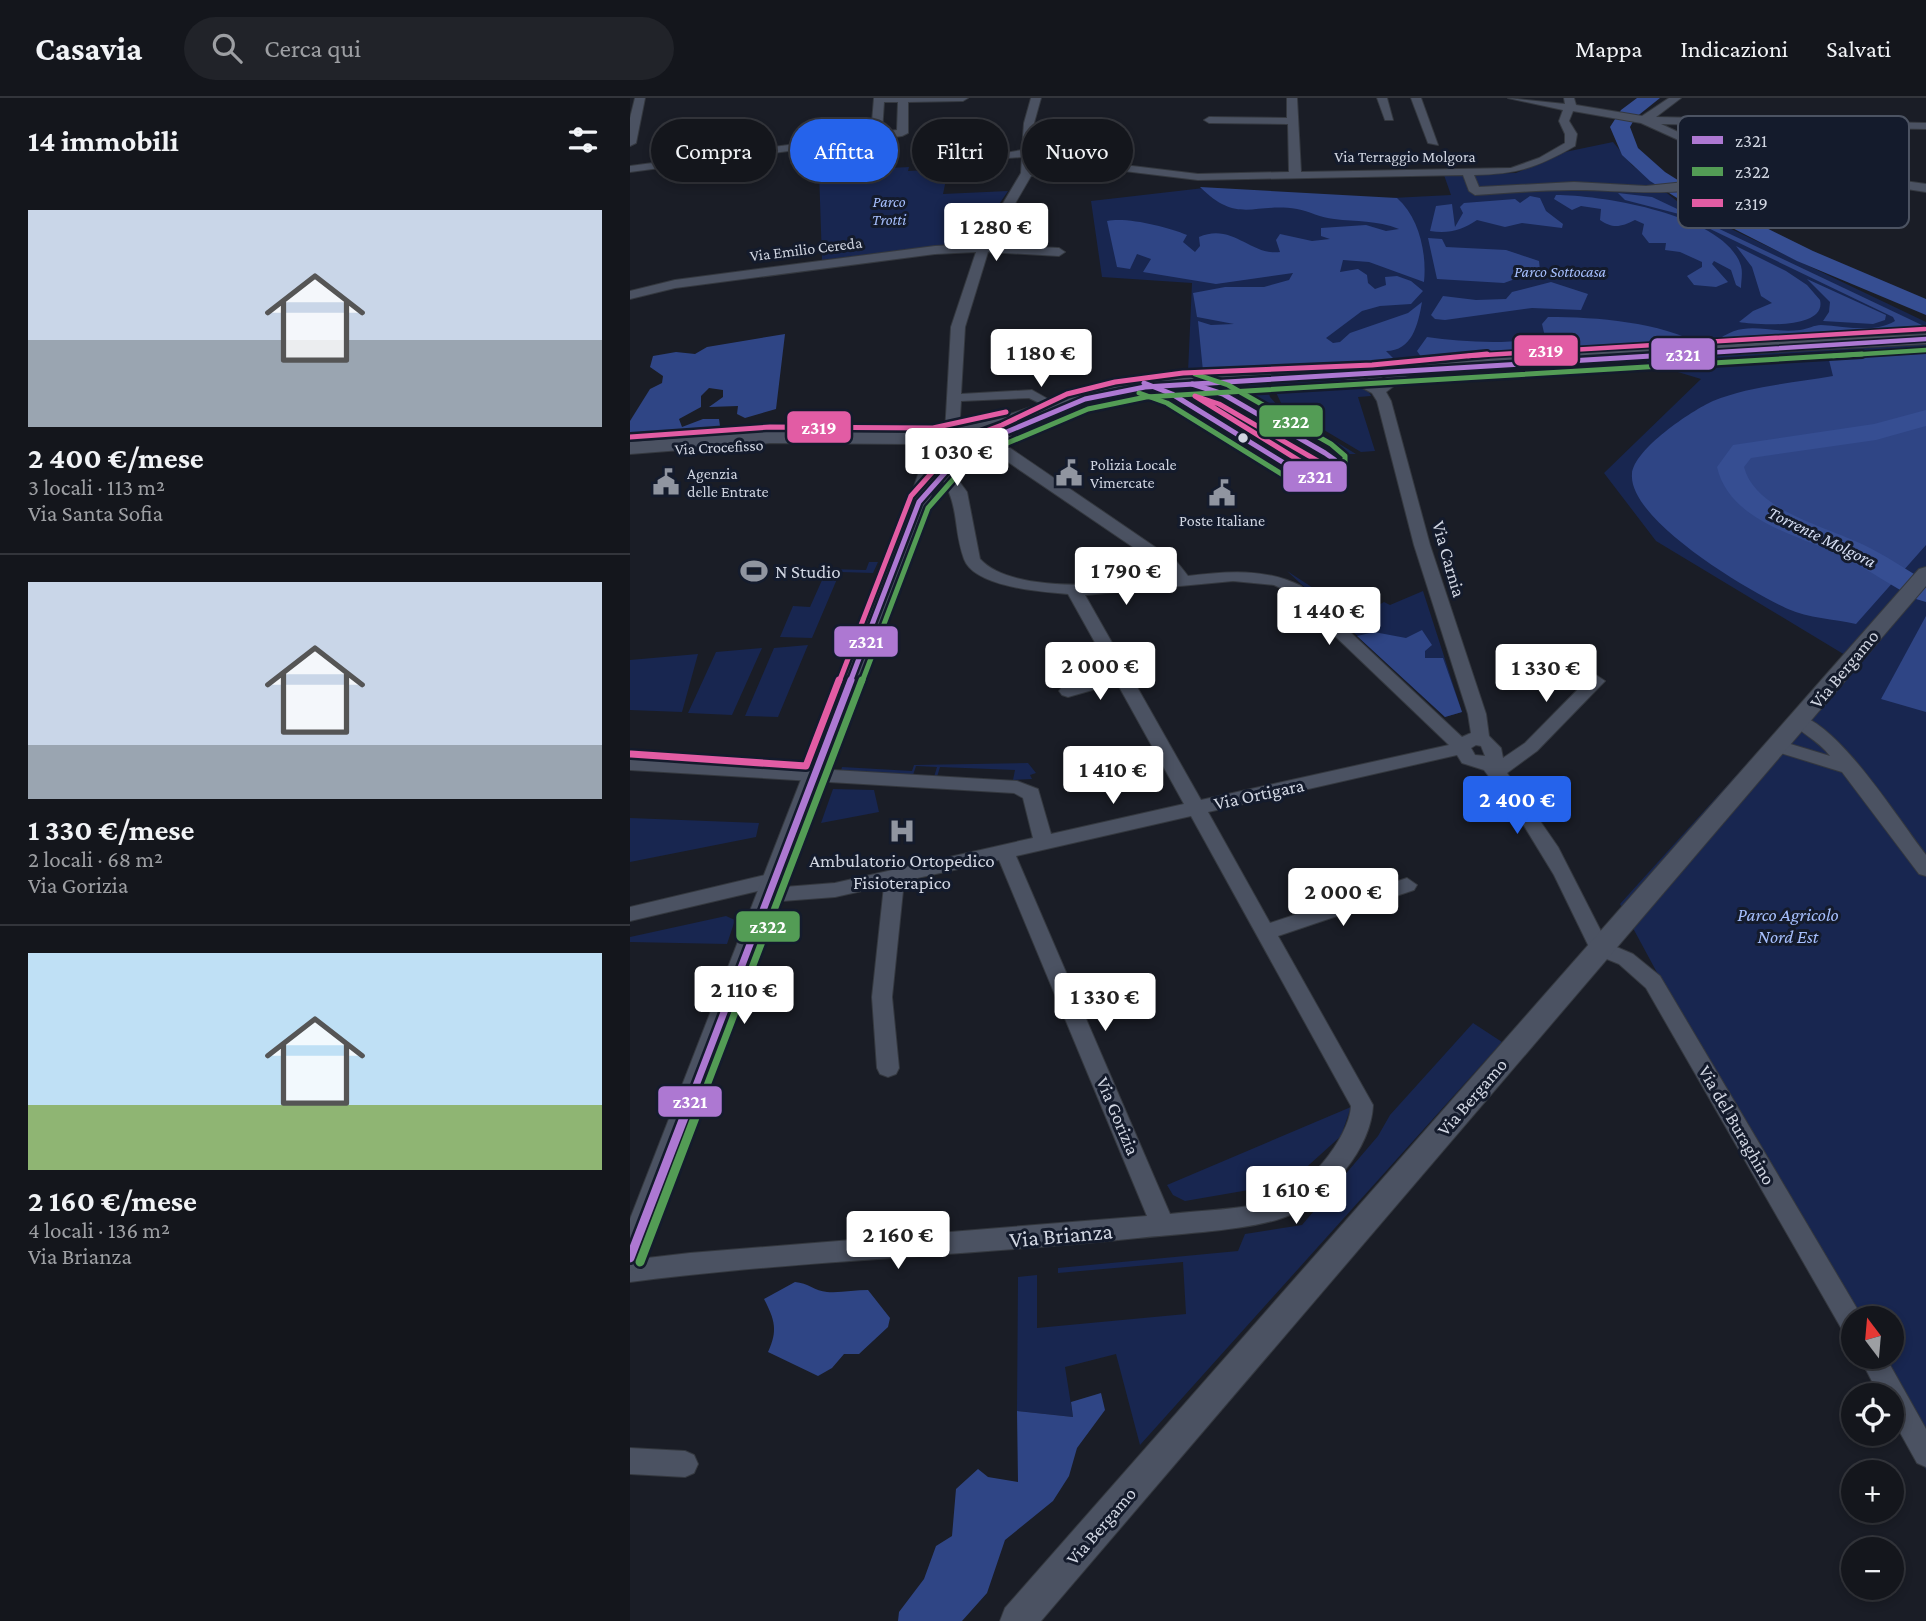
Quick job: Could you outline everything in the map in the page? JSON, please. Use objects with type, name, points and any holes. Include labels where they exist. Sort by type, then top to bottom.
[{"type":"street","points":[[630,143],[640,98]]},
{"type":"street","points":[[877,119],[879,99],[963,98]]},
{"type":"street","points":[[1030,119],[1036,98]]},
{"type":"street","points":[[1292,98],[1294,173]]},
{"type":"street","points":[[1382,98],[1389,118]]},
{"type":"street","points":[[1416,98],[1434,143]]},
{"type":"street","points":[[1514,98],[1569,103],[1593,112],[1640,119],[1678,120]]},
{"type":"street","points":[[1640,119],[1676,98]]},
{"type":"street","points":[[898,133],[902,133],[903,99]]},
{"type":"street","name":"Via Terraggio Molgora","points":[[1133,169],[1198,177],[1518,169],[1560,152],[1571,144],[1571,134],[1564,121],[1569,103]]},
{"type":"street","points":[[1640,119],[1678,137]]},
{"type":"street","points":[[1209,120],[1294,121]]},
{"type":"street","points":[[630,169],[790,147]]},
{"type":"street","points":[[1467,172],[1475,191],[1574,186],[1641,191],[1678,187]]},
{"type":"street","points":[[630,1258],[944,438],[958,327],[983,248],[1022,182]]},
{"type":"street","name":"Via Emilio Cereda","points":[[630,288],[935,250],[983,248],[1059,252]]},
{"type":"street","name":"Via Emilio Cereda","points":[[630,295],[675,284]]},
{"type":"street","points":[[944,438],[947,453],[967,449],[1085,399],[1154,386],[1348,376],[1379,379],[1405,372],[1485,364],[1926,339]]},
{"type":"street","points":[[944,438],[1000,424],[1080,395],[1133,383],[1170,379],[1379,379],[1485,364]]},
{"type":"street","name":"Via Carnia","points":[[1379,379],[1422,545],[1489,754]]},
{"type":"street","points":[[964,398],[1032,394],[1048,403]]},
{"type":"street","name":"Via Crocefisso","points":[[630,447],[771,437],[944,438]]},
{"type":"street","points":[[919,502],[972,443],[970,438],[944,438]]},
{"type":"street","name":"Via Crocefisso","points":[[630,455],[779,444],[944,438]]},
{"type":"street","points":[[988,442],[1171,565],[1178,571],[1183,583]]},
{"type":"street","points":[[945,472],[959,492],[975,564],[1008,580],[1112,590],[1256,575],[1288,584],[1461,747],[1471,761],[1489,754],[1524,752]]},
{"type":"street","name":"Via Bergamo","points":[[1018,1621],[1926,573]]},
{"type":"street","points":[[1072,587],[1266,932],[1407,885]]},
{"type":"street","points":[[1068,691],[1122,676]]},
{"type":"street","name":"Via Ortigara","points":[[630,914],[771,888],[824,892],[1461,747],[1468,739],[1489,754],[1524,752],[1596,681]]},
{"type":"street","points":[[1799,722],[1812,727],[1831,744],[1926,869]]},
{"type":"street","points":[[1777,746],[1847,767]]},
{"type":"street","points":[[1489,754],[1573,890],[1599,948]]},
{"type":"street","points":[[630,764],[813,777],[1017,787],[1031,794],[1044,843]]},
{"type":"street","name":"Via Gorizia","points":[[1005,852],[1157,1206],[1161,1226]]},
{"type":"street","points":[[888,1068],[882,998],[895,876]]},
{"type":"street","name":"Via Brianza","points":[[630,1271],[710,1261],[1002,1241],[1161,1226],[1279,1209],[1303,1198],[1354,1139],[1364,1118],[1362,1105],[1266,932]]},
{"type":"street","name":"Via del Buraghino","points":[[1599,948],[1626,959],[1653,982],[1842,1306]]},
{"type":"street","points":[[1878,1369],[1926,1454]]},
{"type":"street","points":[[630,1461],[685,1464]]},
{"type":"green space","name":"Parco Agricolo Nord Est","points":[[1613,142],[1632,165],[1678,202],[1678,228],[1729,228],[1926,322],[1926,1470],[1904,1429],[1904,1383],[1883,1383],[1873,1369],[1904,1369],[1904,1306],[1841,1306],[1841,1314],[1620,904],[1845,655],[1656,541],[1604,473],[1701,379],[1648,363],[1640,349],[1188,372],[1192,283],[1102,277],[1091,201],[1204,188],[1333,201],[1451,195],[1444,175],[1516,173],[1565,152]]},
{"type":"green space","name":"Parco Trotti","points":[[909,167],[908,171],[912,171],[912,182],[945,182],[943,194],[1008,191],[974,241],[822,260],[819,182],[898,182],[898,168]]},
{"type":"green space","points":[[1341,380],[1362,386],[1371,396],[1358,397],[1375,451],[1361,452],[1282,405],[1271,382]]},
{"type":"green space","points":[[1266,382],[1270,397],[1279,407],[1356,454],[1343,454],[1244,398],[1240,393],[1250,384]]},
{"type":"green space","points":[[869,562],[878,562],[873,573],[840,572],[812,638],[780,637],[793,606],[810,607],[827,569],[866,570]]},
{"type":"green space","points":[[1287,571],[1341,606],[1349,602],[1366,608],[1384,602],[1390,605],[1423,591],[1462,712],[1445,717]]},
{"type":"green space","points":[[808,645],[778,717],[745,716],[774,648]]},
{"type":"green space","points":[[762,648],[732,715],[688,713],[716,652]]},
{"type":"green space","points":[[698,654],[682,712],[630,710],[630,660]]},
{"type":"green space","points":[[1028,763],[1036,773],[1030,775],[1032,779],[1013,780],[1015,770],[940,767],[937,777],[934,777],[937,767],[916,766],[913,775],[841,771],[842,767],[912,771],[914,765]]},
{"type":"green space","points":[[833,789],[874,790],[879,812],[821,823]]},
{"type":"green space","points":[[630,818],[759,823],[756,837],[630,862]]},
{"type":"green space","points":[[726,916],[735,920],[727,944],[630,942],[630,937]]},
{"type":"green space","points":[[1473,1023],[1502,1042],[1140,1445],[1116,1354],[1065,1367],[1073,1417],[1017,1411],[1018,1277],[1037,1275],[1037,1328],[1186,1314],[1183,1262],[1058,1273],[1058,1268],[1238,1251],[1245,1234],[1302,1225],[1378,1136],[1390,1115]]},
{"type":"green space","points":[[1351,1107],[1341,1136],[1289,1183],[1185,1201],[1173,1195],[1167,1185]]},
{"type":"shaded area","points":[[1200,187],[1397,198],[1411,215],[1420,236],[1424,282],[1369,262],[1343,260],[1340,272],[1358,269],[1367,275],[1368,283],[1375,289],[1386,285],[1385,277],[1397,276],[1411,281],[1423,291],[1411,304],[1380,306],[1362,311],[1326,338],[1333,343],[1340,342],[1350,333],[1408,313],[1422,302],[1416,328],[1408,342],[1395,350],[1386,351],[1397,362],[1203,371],[1198,321],[1211,325],[1234,324],[1197,317],[1193,293],[1225,287],[1264,287],[1289,280],[1293,273],[1216,284],[1143,272],[1151,259],[1137,254],[1130,269],[1117,267],[1107,221],[1136,222],[1179,232],[1187,235],[1183,242],[1195,252],[1200,246],[1199,237],[1211,234],[1231,236],[1260,249],[1280,252],[1276,240],[1280,234],[1312,241],[1330,239],[1321,236],[1321,228],[1366,225],[1386,231],[1399,229],[1329,218],[1297,209],[1236,209],[1213,199]]},
{"type":"shaded area","points":[[1618,193],[1652,197],[1678,209],[1678,214],[1625,200]]},
{"type":"shaded area","points":[[1556,195],[1577,196],[1631,204],[1678,217],[1678,228],[1702,228],[1731,248],[1741,266],[1741,288],[1736,285],[1731,270],[1714,261],[1712,264],[1728,282],[1716,287],[1694,285],[1687,276],[1702,267],[1702,262],[1680,252],[1665,250],[1666,243],[1649,243],[1642,234],[1644,224],[1635,220],[1621,225],[1609,225],[1600,220],[1601,209],[1581,206],[1572,210],[1554,199]]},
{"type":"shaded area","points":[[1530,196],[1540,198],[1546,211],[1563,224],[1562,228],[1522,223],[1505,227],[1477,220],[1455,230],[1430,231],[1436,206],[1452,204],[1455,227],[1463,213],[1460,207],[1464,203],[1515,199],[1520,203]]},
{"type":"shaded area","points":[[1708,228],[1717,228],[1926,327],[1926,332],[1713,344],[1724,336],[1745,329],[1787,331],[1821,325],[1869,328],[1887,325],[1895,321],[1893,317]]},
{"type":"shaded area","points":[[1428,238],[1442,239],[1446,247],[1506,250],[1539,261],[1540,270],[1504,283],[1437,279]]},
{"type":"shaded area","points":[[1736,246],[1786,271],[1807,285],[1820,300],[1819,310],[1813,317],[1789,323],[1739,322],[1753,311],[1772,303],[1761,296],[1752,267]]},
{"type":"shaded area","points":[[1807,279],[1886,315],[1885,320],[1873,324],[1823,321],[1829,312],[1830,302]]},
{"type":"shaded area","points":[[1551,282],[1588,294],[1581,310],[1532,308],[1445,320],[1435,319],[1431,315],[1443,296],[1476,300],[1506,299],[1512,292]]},
{"type":"shaded area","points":[[1548,317],[1628,322],[1667,331],[1703,345],[1424,361],[1417,351],[1427,337],[1486,342],[1545,337],[1542,324]]},
{"type":"shaded area","points":[[785,334],[776,409],[745,418],[737,414],[738,406],[709,407],[723,397],[723,390],[709,388],[701,396],[701,407],[679,419],[682,427],[703,419],[719,419],[720,426],[727,433],[758,426],[775,435],[677,441],[655,434],[630,444],[630,421],[650,389],[662,383],[663,376],[650,367],[653,356],[676,352],[695,354],[707,347]]},
{"type":"shaded area","points":[[1926,347],[1926,545],[1856,624],[1796,612],[1747,587],[1694,552],[1670,532],[1649,512],[1636,492],[1632,474],[1642,453],[1678,422],[1713,401],[1757,388],[1833,376],[1828,356]]},
{"type":"shaded area","points":[[1926,616],[1926,712],[1881,699]]},
{"type":"shaded area","points":[[1422,630],[1432,645],[1425,651],[1425,658],[1443,658],[1462,712],[1445,717],[1357,636],[1374,632],[1406,638]]},
{"type":"shaded area","points":[[795,1282],[827,1292],[868,1290],[890,1318],[888,1327],[859,1354],[844,1354],[832,1368],[818,1376],[768,1352],[774,1326],[764,1299]]},
{"type":"shaded area","points":[[1101,1393],[1105,1410],[1077,1448],[1069,1476],[1053,1501],[1005,1540],[987,1593],[962,1621],[898,1621],[899,1612],[924,1579],[936,1546],[952,1536],[956,1489],[978,1469],[988,1477],[1018,1482],[1017,1411],[1073,1417],[1071,1402]]},
{"type":"waterway","name":"Torrente Molgora","points":[[1650,98],[1628,114],[1620,127],[1629,150],[1658,176],[1678,189]]},
{"type":"waterway","name":"Torrente Molgora","points":[[1746,228],[1926,308]]},
{"type":"waterway","name":"Torrente Molgora","points":[[1926,418],[1876,432],[1742,451],[1730,467],[1734,483],[1772,516],[1854,551],[1926,593]]},
{"type":"transit line","name":"z319","points":[[631,754],[806,766],[911,496],[961,440],[1002,425],[1067,394],[1115,382],[1183,373],[1372,365],[1484,354],[1925,329]]},
{"type":"transit line","name":"z321","points":[[966,449],[1085,399],[1145,387],[1926,339]]},
{"type":"transit line","name":"z322","points":[[640,1262],[928,508],[972,458],[1088,409],[1146,397],[1926,350]]},
{"type":"transit line","name":"z322","points":[[1139,393],[1167,403],[1301,486],[1324,487],[1345,475],[1345,456],[1331,444],[1228,385],[1195,374]]},
{"type":"transit line","name":"z321","points":[[1144,383],[1172,394],[1305,476],[1321,477],[1337,469],[1335,460],[1325,453],[1223,394],[1192,384]]},
{"type":"transit line","name":"z319","points":[[1195,396],[1219,404],[1323,464],[1308,466],[1195,396]]},
{"type":"transit line","name":"z319","points":[[630,437],[770,427],[933,428],[1006,412]]},
{"type":"transit line","name":"z321","points":[[630,1258],[919,502],[966,449]]},
{"type":"place","name":"Polizia Locale Vimercate","points":[[1069,473]]},
{"type":"place","name":"Agenzia delle Entrate","points":[[666,482]]},
{"type":"place","name":"Poste Italiane","points":[[1222,493]]},
{"type":"place","name":"N Studio","points":[[754,571]]},
{"type":"place","name":"Ambulatorio Ortopedico Fisioterapico","points":[[902,831]]},
{"type":"park label","name":"Parco Sottocasa","points":[[1560,271]]}]
